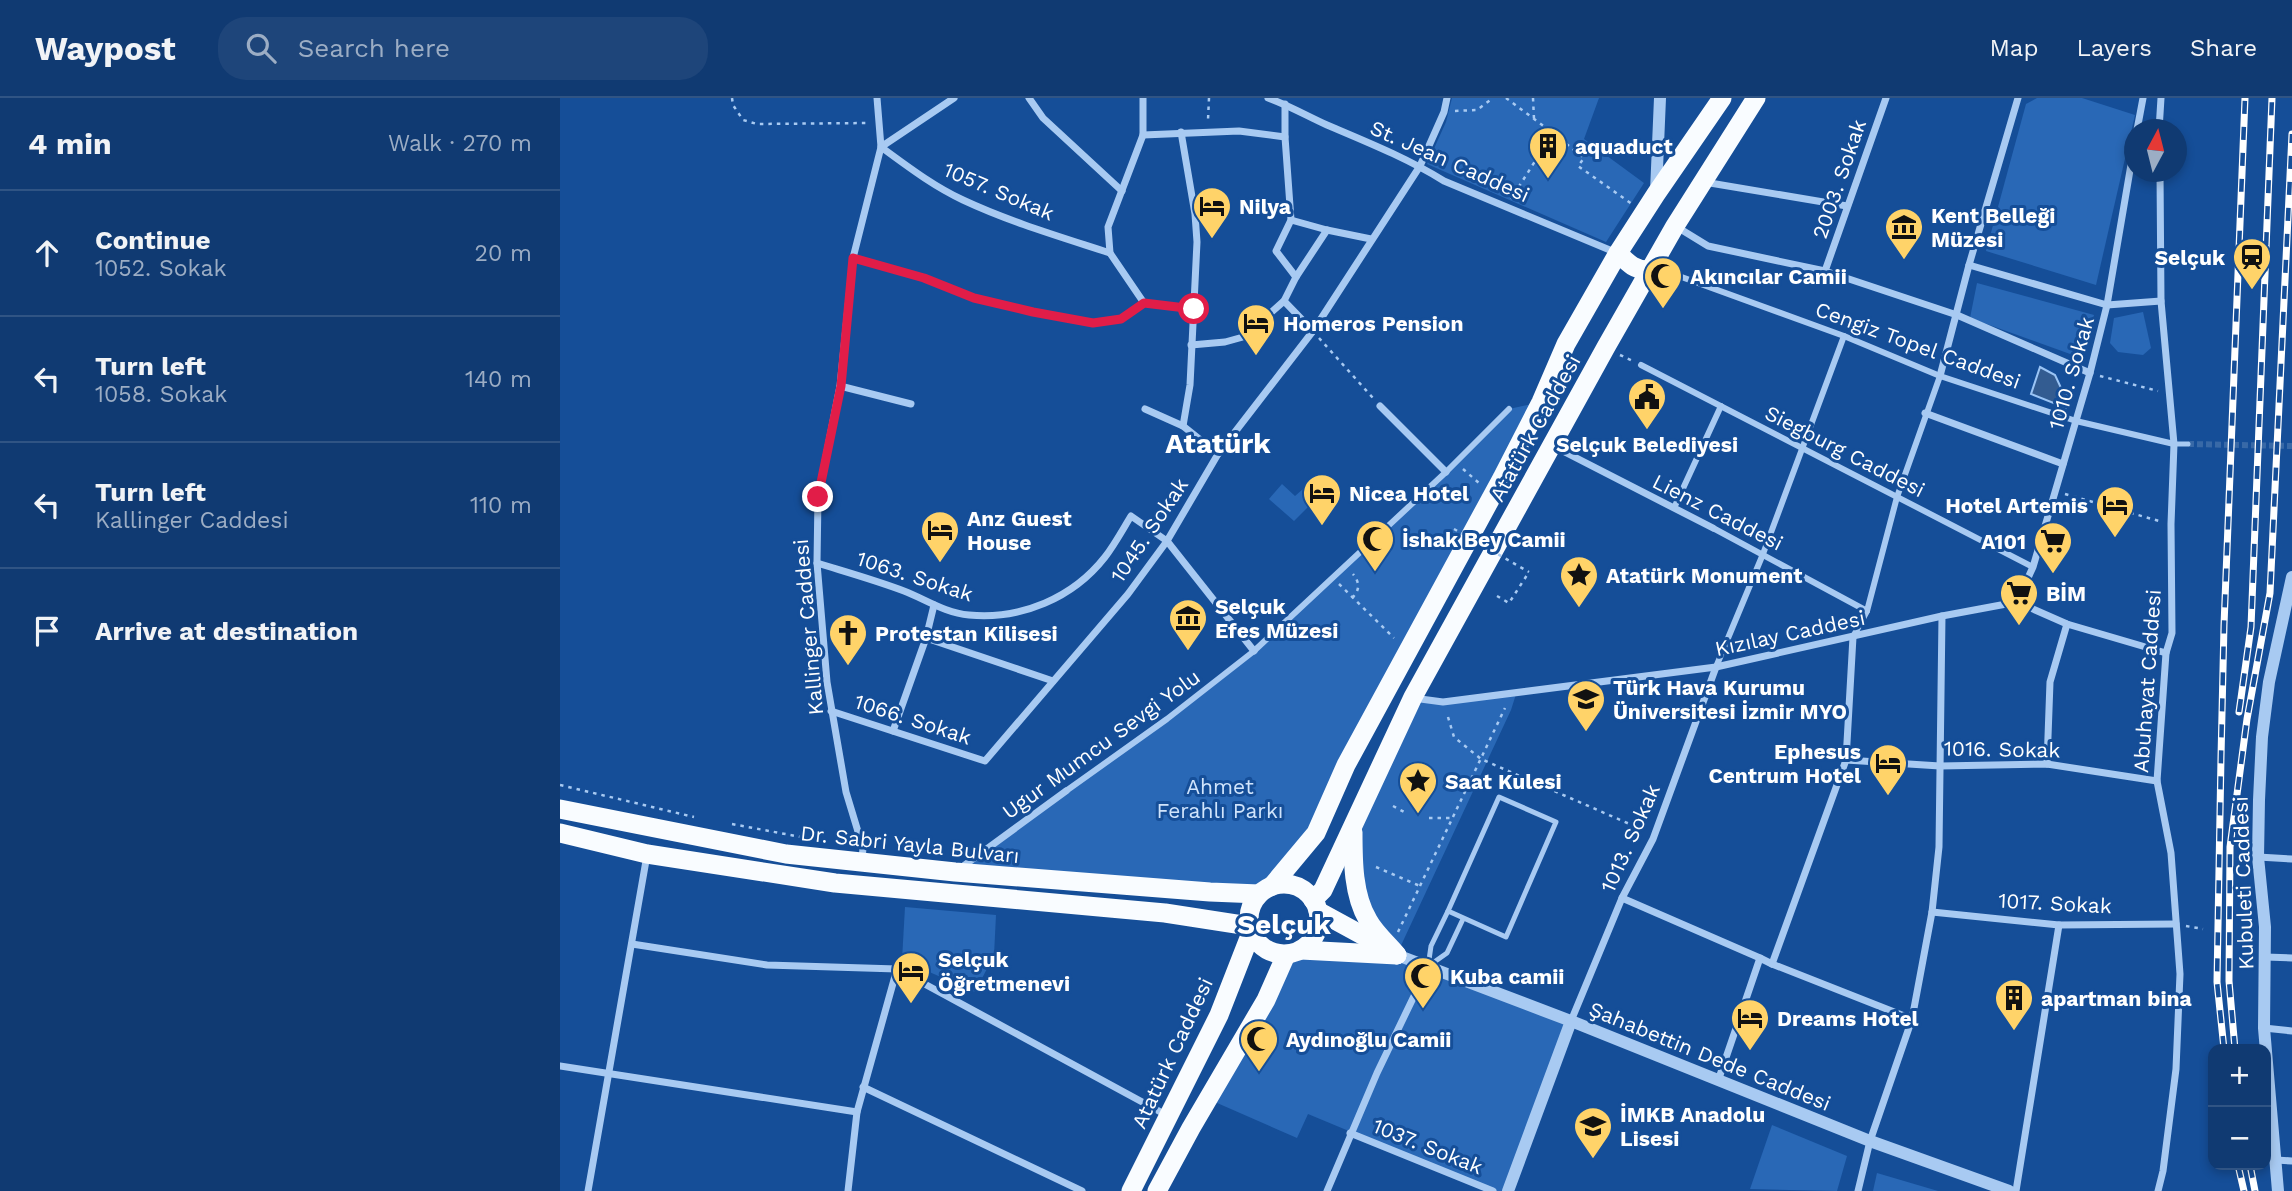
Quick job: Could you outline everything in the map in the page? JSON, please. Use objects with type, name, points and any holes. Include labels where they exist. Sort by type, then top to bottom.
[{"type":"highway","name":"Atatürk Caddesi","points":[[1265,890],[1316,833],[1346,765],[1502,478],[1541,402],[1566,344],[1618,253],[1722,98]]},
{"type":"highway","name":"Atatürk Caddesi","points":[[1316,906],[1381,761],[1413,698],[1675,226],[1756,98]]},
{"type":"highway","points":[[1645,212],[1662,215],[1675,226]]},
{"type":"highway","points":[[1618,253],[1639,270],[1652,267]]},
{"type":"highway","name":"Dr. Sabri Yayla Bulvarı","points":[[560,809],[786,854],[862,863],[1210,892],[1265,890]]},
{"type":"highway","points":[[1353,825],[1357,891],[1368,920],[1397,955]]},
{"type":"highway","name":"Dr. Sabri Yayla Bulvarı","points":[[560,833],[647,855],[835,883],[1152,912],[1250,930]]},
{"type":"highway","points":[[1282,884],[1294,886],[1305,891],[1316,906],[1397,955],[1275,954],[1257,943],[1250,930],[1250,909],[1265,890],[1282,884]]},
{"type":"highway","points":[[1157,1191],[1294,953],[1310,943],[1316,933],[1319,922],[1316,906]]},
{"type":"highway","name":"Atatürk Caddesi","points":[[1131,1191],[1219,1015],[1250,930]]},
{"type":"street","points":[[870,98],[876,107]]},
{"type":"street","name":"Kallinger Caddesi","points":[[862,863],[863,848],[846,792],[831,711],[817,563],[818,497],[841,386],[853,258],[881,147],[877,98]]},
{"type":"street","points":[[881,147],[954,98]]},
{"type":"street","points":[[1029,98],[1043,118],[1122,191]]},
{"type":"street","points":[[1143,98],[1143,135],[1108,227],[1110,253],[1144,303]]},
{"type":"street","name":"St. Jean Caddesi","points":[[1268,98],[1285,103],[1420,166],[1444,181],[1618,253]]},
{"type":"street","name":"1045. Sokak","points":[[985,761],[1129,594],[1167,541],[1218,454],[1313,331],[1420,166],[1444,112],[1447,98]]},
{"type":"street","points":[[1656,194],[1660,98]]},
{"type":"street","name":"2003. Sokak","points":[[1825,271],[1886,98]]},
{"type":"street","points":[[1772,964],[1846,760],[1853,637],[1867,611],[1897,498],[1940,376],[2018,98]]},
{"type":"street","points":[[2139,119],[2142,98],[2160,101],[2160,119]]},
{"type":"street","points":[[1285,103],[1291,220],[1276,251],[1296,276]]},
{"type":"street","points":[[1143,135],[1239,131],[1285,137]]},
{"type":"street","points":[[1181,132],[1197,242],[1190,385],[1183,426]]},
{"type":"street","name":"1057. Sokak","points":[[881,147],[915,173],[962,199],[1027,225],[1110,253]]},
{"type":"street","points":[[1703,182],[1847,206]]},
{"type":"street","name":"1010. Sokak","points":[[2017,602],[2033,567],[2090,373],[2108,305],[2128,182]]},
{"type":"street","name":"Abuhayat Caddesi","points":[[2158,1191],[2176,1069],[2180,974],[2171,853],[2157,781],[2166,653],[2172,633],[2171,524],[2175,444],[2161,301],[2160,182]]},
{"type":"street","points":[[1291,220],[1371,239]]},
{"type":"street","points":[[1675,226],[1708,246],[1825,271],[1957,315],[2090,373]]},
{"type":"street","points":[[1191,345],[1225,342],[1243,337],[1283,301],[1296,276],[1327,230]]},
{"type":"street","points":[[853,258],[924,278],[974,298],[1093,323],[1121,319],[1144,303],[1194,309]]},
{"type":"street","points":[[1969,265],[2108,305],[2161,301]]},
{"type":"street","name":"Cengiz Topel Caddesi","points":[[1652,267],[1844,336],[1940,376],[2076,421],[2175,444]]},
{"type":"street","points":[[1283,301],[1313,331]]},
{"type":"street","points":[[1716,667],[1763,554],[1844,336]]},
{"type":"street","name":"Siegburg Caddesi","points":[[1641,365],[2033,567]]},
{"type":"street","points":[[841,386],[911,404]]},
{"type":"street","points":[[1380,406],[1446,472]]},
{"type":"street","points":[[1674,508],[1721,406]]},
{"type":"street","name":"Ugur Mumcu Sevgi Yolu","points":[[955,872],[1167,719],[1254,651],[1446,472],[1509,409]]},
{"type":"street","points":[[1145,410],[1183,426],[1218,454]]},
{"type":"street","points":[[1925,413],[2063,464]]},
{"type":"street","name":"Lienz Caddesi","points":[[1552,446],[1763,554],[1867,611]]},
{"type":"street","name":"1063. Sokak","points":[[817,563],[968,615],[1011,613],[1054,601],[1080,583],[1105,556],[1131,516],[1167,541]]},
{"type":"street","points":[[1167,541],[1254,651]]},
{"type":"street","name":"Kubuleti Caddesi","points":[[2278,1191],[2264,1028],[2264,927],[2258,857],[2262,737],[2269,682],[2291,585]]},
{"type":"street","points":[[2017,602],[2067,624],[2166,653]]},
{"type":"street","name":"Kızılay Caddesi","points":[[1413,698],[1443,702],[1716,667],[1942,616],[2017,602]]},
{"type":"street","points":[[893,731],[926,638],[934,605]]},
{"type":"street","points":[[1858,1191],[1870,1141],[1912,1019],[1932,912],[1939,847],[1942,616]]},
{"type":"street","points":[[2047,764],[2050,682],[2067,624]]},
{"type":"street","points":[[926,638],[1053,681]]},
{"type":"street","name":"1013. Sokak","points":[[1571,1021],[1622,898],[1653,839],[1716,667]]},
{"type":"street","name":"1066. Sokak","points":[[831,711],[985,761]]},
{"type":"street","name":"1016. Sokak","points":[[1846,760],[1940,766],[2047,764],[2157,781]]},
{"type":"street","points":[[587,1191],[647,855]]},
{"type":"street","points":[[2258,857],[2292,859]]},
{"type":"street","points":[[1622,898],[1772,964],[1912,1019]]},
{"type":"street","name":"1017. Sokak","points":[[1932,912],[2059,925],[2176,924]]},
{"type":"street","points":[[2016,1191],[2059,925]]},
{"type":"street","points":[[632,944],[767,965],[898,969],[1169,1116]]},
{"type":"street","name":"Şahabettin Dede Caddesi","points":[[1397,955],[1571,1021],[1870,1141],[2009,1191]]},
{"type":"street","points":[[2265,957],[2292,958]]},
{"type":"street","points":[[1718,1082],[1760,958]]},
{"type":"street","points":[[1326,1191],[1350,1133],[1428,967]]},
{"type":"street","points":[[848,1191],[857,1112],[898,969]]},
{"type":"street","points":[[1508,1191],[1571,1021]]},
{"type":"street","points":[[2264,1028],[2292,1031]]},
{"type":"street","points":[[560,1066],[857,1112]]},
{"type":"street","points":[[863,1087],[1082,1191]]},
{"type":"street","name":"1037. Sokak","points":[[1350,1133],[1493,1191]]},
{"type":"street","points":[[2276,1160],[2292,1161]]},
{"type":"lane","points":[[2175,444],[2188,444]]},
{"type":"lane","points":[[1428,967],[1431,946],[1499,797],[1556,822],[1506,937],[1448,911]]},
{"type":"lane","points":[[1428,967],[1447,953],[1463,919]]},
{"type":"path","points":[[732,98],[733,105],[743,120],[757,124],[878,123]]},
{"type":"path","points":[[1209,98],[1208,120],[1219,120]]},
{"type":"path","points":[[1444,112],[1477,110],[1493,98]]},
{"type":"path","points":[[1506,98],[1584,158],[1578,166],[1645,212]]},
{"type":"path","points":[[1533,98],[1534,119]]},
{"type":"path","points":[[1506,206],[1553,133]]},
{"type":"path","points":[[1313,331],[1380,406]]},
{"type":"path","points":[[2090,373],[2171,394]]},
{"type":"path","points":[[1455,463],[1487,490]]},
{"type":"path","points":[[2055,492],[2171,524]]},
{"type":"path","points":[[1454,529],[1529,572],[1509,603],[1497,596]]},
{"type":"path","points":[[1345,567],[1359,584],[1352,598]]},
{"type":"path","points":[[1332,578],[1402,645]]},
{"type":"path","points":[[1398,932],[1505,708]]},
{"type":"path","points":[[1448,718],[1454,737],[1481,759],[1641,829]]},
{"type":"path","points":[[560,785],[705,819]]},
{"type":"path","points":[[1394,806],[1406,813]]},
{"type":"path","points":[[1429,818],[1452,818]]},
{"type":"path","points":[[732,824],[810,839]]},
{"type":"path","points":[[1376,867],[1420,886]]},
{"type":"path","points":[[2176,924],[2203,929]]},
{"type":"green space","points":[[1452,98],[1599,98],[1584,139],[1644,183],[1606,242],[1427,164],[1446,122]]},
{"type":"green space","points":[[2037,98],[2082,98],[2135,115],[2134,119],[2124,119],[2124,163],[2096,285],[1986,251],[2026,104]]},
{"type":"green space","points":[[1977,283],[2094,315],[2084,359],[1970,318]]},
{"type":"green space","points":[[2143,312],[2151,348],[2143,355],[2118,352],[2110,343],[2114,318]]},
{"type":"green space","name":"Ahmet Ferahlı Parkı","points":[[1541,402],[1316,833],[1271,887],[955,872],[1254,651],[1509,409]]},
{"type":"green space","points":[[1282,484],[1295,496],[1303,489],[1316,499],[1294,521],[1269,499]]},
{"type":"green space","points":[[1517,691],[1511,710],[1397,954],[1368,920],[1353,825],[1413,697],[1443,702]]},
{"type":"green space","points":[[905,907],[996,915],[994,955],[975,992],[902,960]]},
{"type":"green space","points":[[1397,954],[1571,1021],[1508,1191],[1493,1191],[1308,1114],[1297,1138],[1208,1099],[1286,955]]},
{"type":"green space","points":[[1772,1125],[1847,1156],[1837,1191],[1750,1189]]},
{"type":"green space","points":[[1877,1173],[1938,1191],[1873,1191]]},
{"type":"shaded area","points":[[2040,367],[2055,375],[2061,388],[2070,397],[2066,408],[2031,394]]},
{"type":"tunnel","points":[[2188,444],[2292,446]]},
{"type":"railway","points":[[2223,1044],[2217,982],[2224,625],[2245,98]]},
{"type":"railway","points":[[2239,712],[2251,627],[2272,98]]},
{"type":"railway","points":[[2235,1044],[2229,981],[2230,847],[2247,719],[2270,593],[2292,134]]},
{"type":"railway","points":[[2239,1170],[2244,1191]]},
{"type":"railway","points":[[2251,1170],[2255,1191]]},
{"type":"place","name":"aquaduct","points":[[1548,180]]},
{"type":"place","name":"Nilya","points":[[1212,240]]},
{"type":"place","name":"Kent Belleği Müzesi","points":[[1904,261]]},
{"type":"place","name":"Selçuk","points":[[2252,291]]},
{"type":"place","name":"Akıncılar Camii","points":[[1663,310]]},
{"type":"place","name":"Homeros Pension","points":[[1256,357]]},
{"type":"place","name":"Selçuk Belediyesi","points":[[1647,431]]},
{"type":"place","name":"Nicea Hotel","points":[[1322,527]]},
{"type":"place","name":"Hotel Artemis","points":[[2115,539]]},
{"type":"place","name":"Anz Guest House","points":[[940,564]]},
{"type":"place","name":"İshak Bey Camii","points":[[1375,573]]},
{"type":"place","name":"A101","points":[[2053,575]]},
{"type":"place","name":"Atatürk Monument","points":[[1579,609]]},
{"type":"place","name":"BİM","points":[[2019,627]]},
{"type":"place","name":"Selçuk Efes Müzesi","points":[[1188,652]]},
{"type":"place","name":"Protestan Kilisesi","points":[[848,667]]},
{"type":"place","name":"Türk Hava Kurumu Üniversitesi İzmir MYO","points":[[1586,733]]},
{"type":"place","name":"Ephesus Centrum Hotel","points":[[1888,797]]},
{"type":"place","name":"Saat Kulesi","points":[[1418,815]]},
{"type":"place","name":"Selçuk Öğretmenevi","points":[[911,1005]]},
{"type":"place","name":"Kuba camii","points":[[1423,1010]]},
{"type":"place","name":"apartman bina","points":[[2014,1032]]},
{"type":"place","name":"Dreams Hotel","points":[[1750,1052]]},
{"type":"place","name":"Aydınoğlu Camii","points":[[1259,1073]]},
{"type":"place","name":"İMKB Anadolu Lisesi","points":[[1593,1160]]},
{"type":"district","name":"Atatürk","points":[[1218,443]]},
{"type":"district","name":"Selçuk","points":[[1284,924]]},
{"type":"route","points":[[818,497],[841,386],[853,258],[924,278],[974,298],[1093,323],[1121,319],[1144,303],[1194,309]]}]
